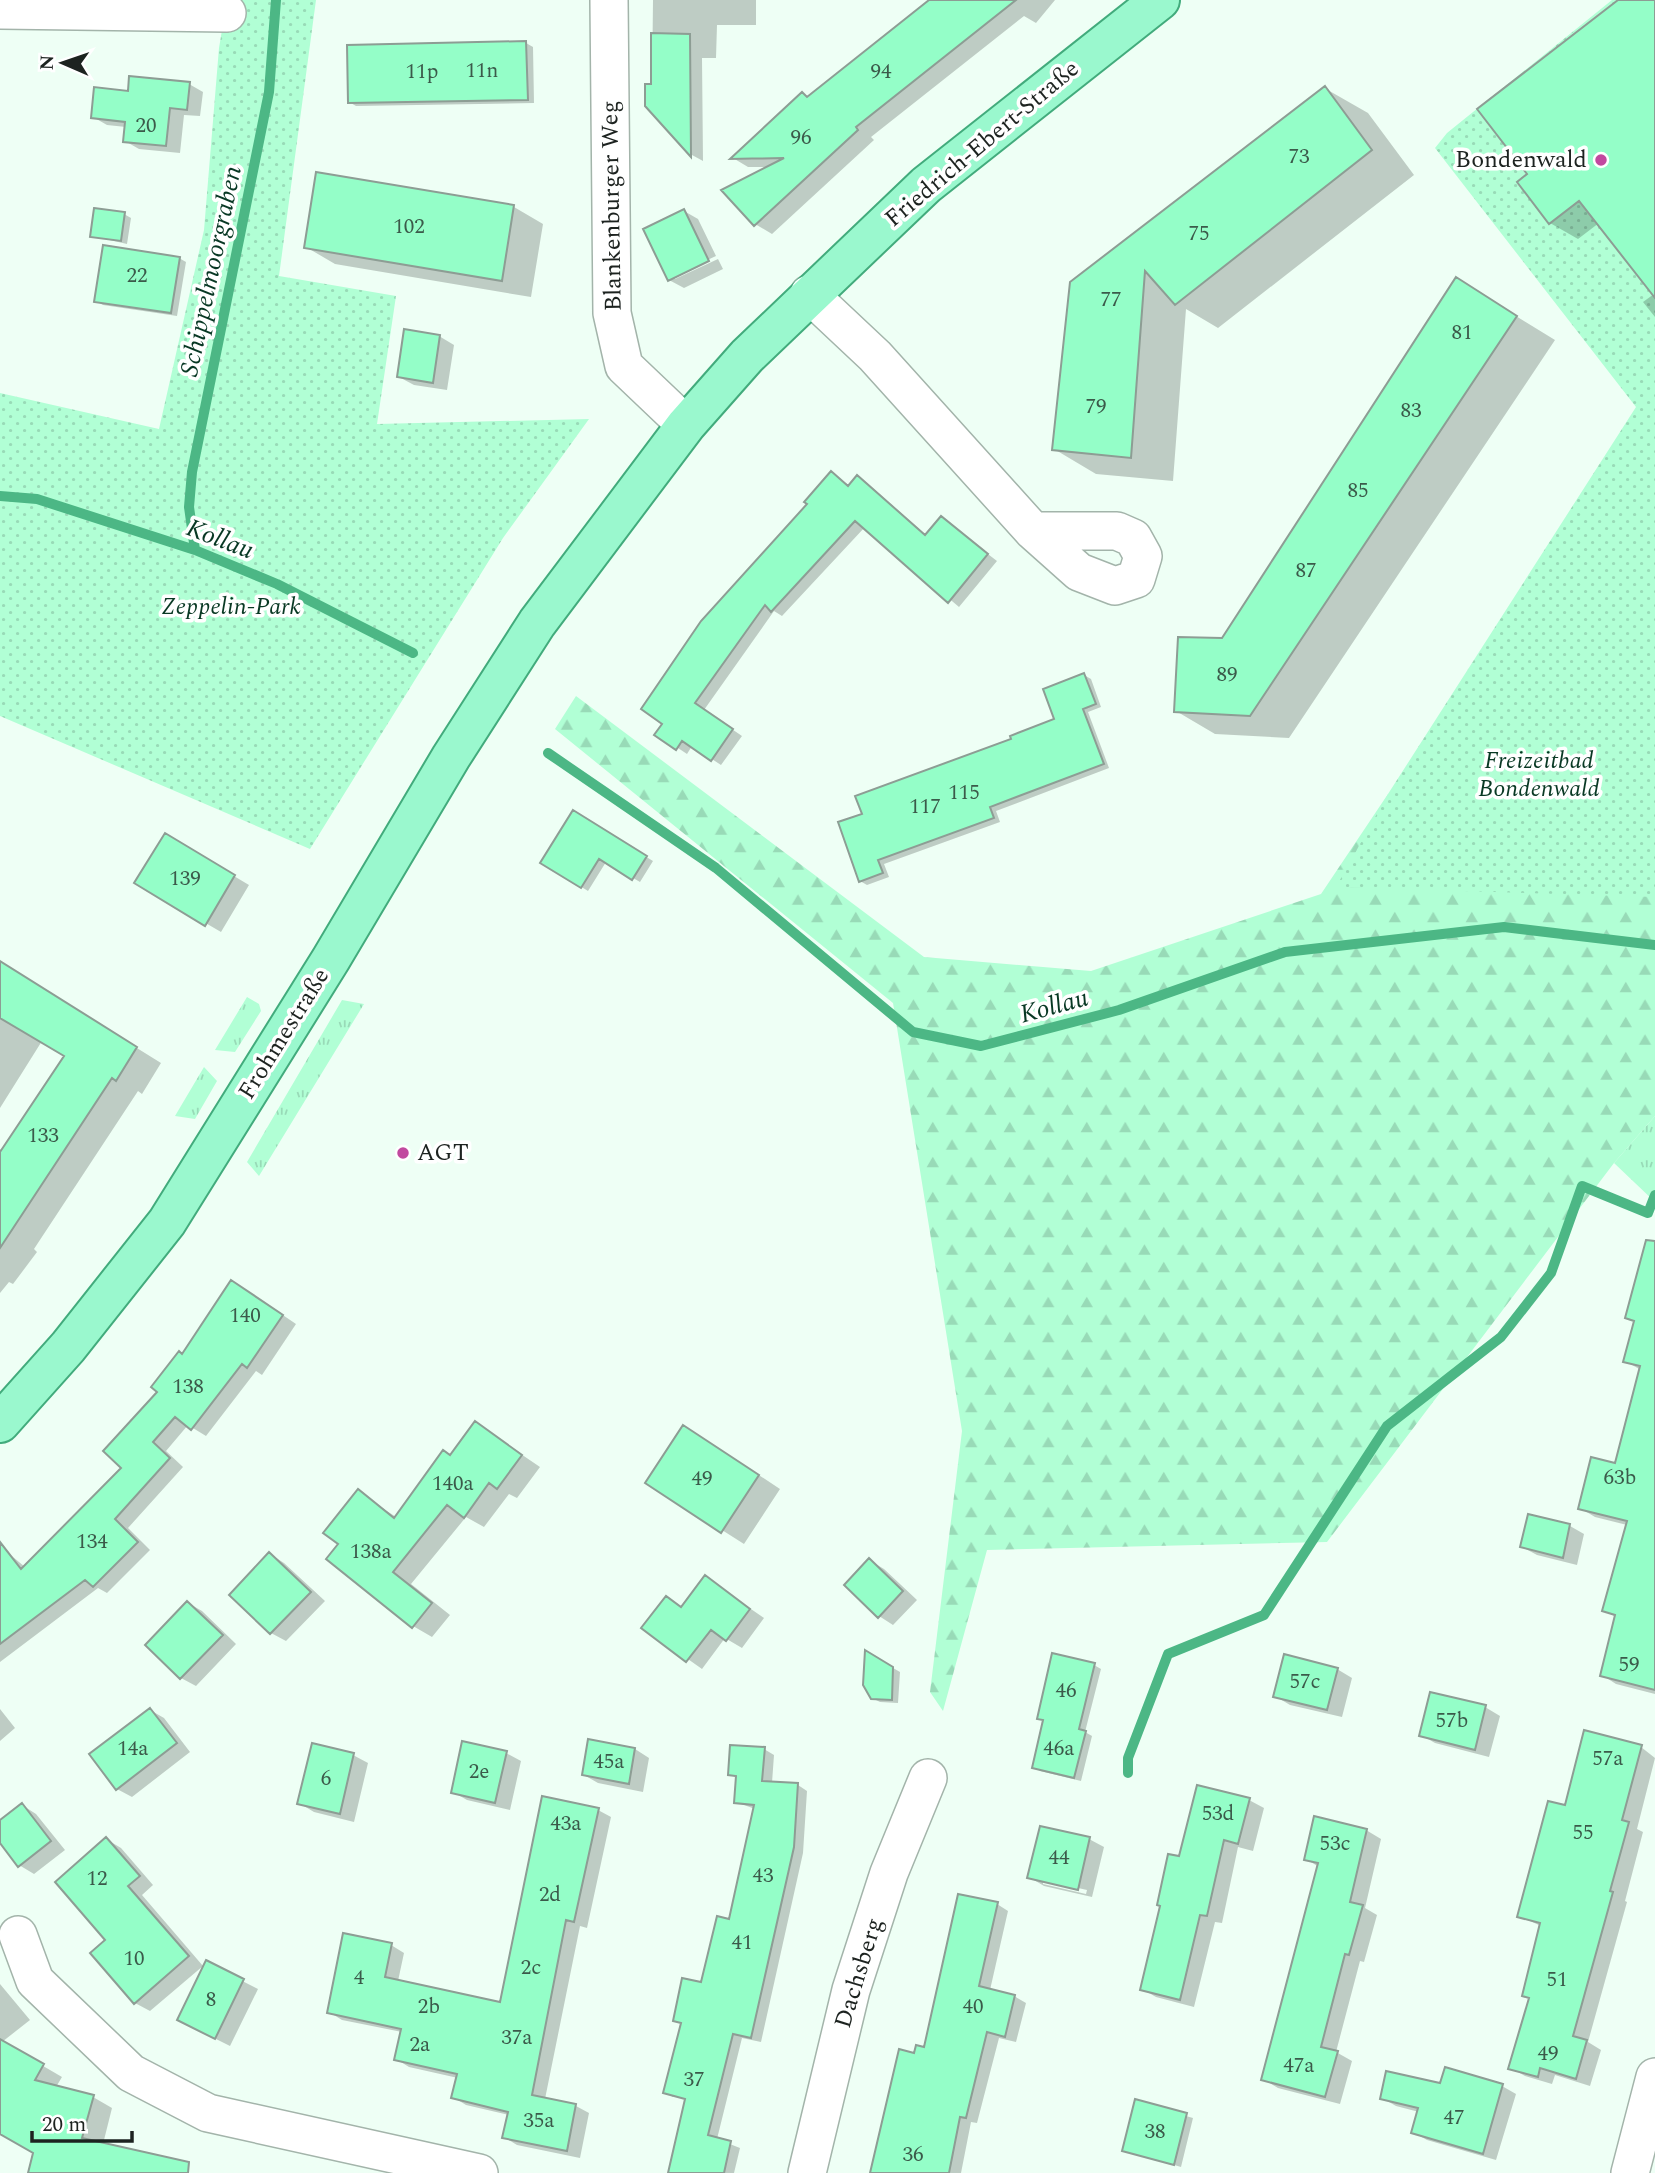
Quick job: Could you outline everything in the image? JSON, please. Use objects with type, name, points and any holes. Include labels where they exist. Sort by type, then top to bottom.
[{"type":"main road","name":"Friedrich-Ebert-Straße","points":[[537,623],[686,425],[747,356],[926,185],[1160,0]]},
{"type":"main road","name":"Frohmestraße","points":[[0,1423],[68,1347],[167,1222],[331,959],[451,757],[537,623]]},
{"type":"street","name":"Blankenburger Weg","points":[[609,0],[612,313],[624,366],[686,425]]},
{"type":"street","points":[[0,10],[227,13]]},
{"type":"street","points":[[809,294],[875,356],[1033,531]]},
{"type":"street","name":"Dachsberg","points":[[807,2173],[851,1990],[890,1873],[928,1778]]},
{"type":"street","points":[[18,1935],[35,1981],[131,2073],[208,2113],[479,2173]]},
{"type":"street","points":[[1630,2173],[1655,2077]]},
{"type":"green space","name":"Zeppelin-Park","points":[[227,0],[316,0],[279,276],[396,296],[377,424],[589,419],[503,538],[310,849],[0,716],[0,393],[159,429],[204,230],[219,48]]},
{"type":"green space","name":"Freizeitbad Bondenwald","points":[[1612,0],[1655,0],[1655,897],[1336,887],[1388,794],[1636,407],[1435,148],[1447,133]]},
{"type":"green space","points":[[576,696],[924,957],[1091,971],[1321,894],[1388,794],[1655,843],[1655,1116],[1614,1163],[1327,1542],[987,1550],[943,1711],[930,1692],[962,1431],[893,1003],[555,729]]},
{"type":"green space","points":[[247,997],[259,1004],[261,1011],[235,1052],[215,1050]]},
{"type":"green space","points":[[342,1000],[364,1004],[259,1176],[247,1162]]},
{"type":"green space","points":[[204,1067],[217,1081],[195,1119],[175,1116]]},
{"type":"green space","points":[[1655,1116],[1655,1202],[1614,1163]]},
{"type":"building","points":[[929,0],[1016,0],[856,127],[858,130],[754,226],[721,190],[784,158],[730,159],[802,92],[807,97]]},
{"type":"building","name":"Bondenwald","points":[[1618,0],[1655,0],[1655,298],[1579,201],[1549,224],[1517,182],[1527,174],[1477,109]]},
{"type":"building","points":[[651,33],[690,34],[691,157],[645,106],[645,84],[651,84]]},
{"type":"building","points":[[526,41],[528,100],[348,103],[347,45]]},
{"type":"building","points":[[129,76],[190,82],[187,110],[170,108],[166,146],[123,142],[125,122],[91,118],[94,87],[128,91]]},
{"type":"building","points":[[1325,86],[1372,150],[1175,305],[1145,271],[1131,458],[1052,450],[1070,282]]},
{"type":"building","points":[[316,172],[514,205],[502,281],[304,248]]},
{"type":"building","points":[[94,208],[125,212],[121,241],[90,237]]},
{"type":"building","points":[[684,209],[709,261],[668,281],[643,229]]},
{"type":"building","points":[[103,245],[180,257],[171,313],[94,302]]},
{"type":"building","points":[[1456,277],[1517,316],[1250,716],[1174,712],[1178,637],[1222,638]]},
{"type":"building","points":[[404,329],[440,335],[433,383],[397,377]]},
{"type":"building","points":[[831,471],[848,486],[857,475],[925,535],[941,516],[988,554],[948,603],[855,521],[771,612],[765,605],[695,703],[733,729],[711,761],[682,741],[676,750],[654,735],[662,724],[641,709],[701,621],[807,504],[804,502]]},
{"type":"building","points":[[1084,673],[1096,704],[1083,709],[1104,764],[990,807],[994,818],[878,860],[883,873],[859,882],[838,822],[862,814],[855,796],[1011,739],[1010,736],[1054,719],[1043,689]]},
{"type":"building","points":[[573,810],[647,856],[632,880],[599,859],[581,888],[540,863]]},
{"type":"building","points":[[165,833],[235,875],[205,926],[134,883]]},
{"type":"building","points":[[0,961],[137,1047],[116,1081],[112,1078],[0,1248],[0,1152],[64,1056],[0,1018]]},
{"type":"building","points":[[1646,1240],[1655,1241],[1655,1690],[1600,1676],[1615,1615],[1602,1611],[1627,1521],[1578,1509],[1591,1457],[1615,1463],[1640,1366],[1623,1362],[1634,1321],[1625,1318]]},
{"type":"building","points":[[231,1280],[283,1315],[247,1368],[242,1364],[191,1430],[175,1417],[153,1442],[170,1458],[115,1519],[138,1542],[93,1587],[85,1580],[0,1644],[0,1542],[21,1569],[121,1468],[103,1451],[157,1392],[151,1387],[179,1351],[182,1354]]},
{"type":"building","points":[[475,1421],[522,1455],[497,1489],[489,1483],[464,1518],[447,1505],[393,1572],[432,1603],[412,1628],[326,1559],[338,1544],[323,1533],[358,1489],[394,1518],[443,1450],[450,1455]]},
{"type":"building","points":[[683,1425],[759,1475],[721,1533],[645,1483]]},
{"type":"building","points":[[1528,1514],[1570,1524],[1563,1558],[1520,1547]]},
{"type":"building","points":[[269,1552],[311,1592],[270,1634],[229,1595]]},
{"type":"building","points":[[869,1558],[903,1591],[878,1618],[844,1585]]},
{"type":"building","points":[[705,1575],[750,1609],[726,1641],[711,1630],[686,1662],[641,1628],[666,1596],[681,1607]]},
{"type":"building","points":[[187,1601],[223,1635],[180,1679],[145,1645]]},
{"type":"building","points":[[865,1650],[893,1667],[892,1700],[871,1699],[863,1685]]},
{"type":"building","points":[[1052,1653],[1095,1663],[1079,1729],[1086,1731],[1074,1778],[1032,1768],[1043,1720],[1037,1719]]},
{"type":"building","points":[[1284,1654],[1338,1668],[1327,1710],[1273,1697]]},
{"type":"building","points":[[1430,1692],[1486,1705],[1475,1750],[1419,1736]]},
{"type":"building","points":[[150,1708],[177,1743],[116,1790],[89,1754]]},
{"type":"building","points":[[1584,1730],[1642,1745],[1622,1820],[1629,1822],[1610,1891],[1613,1892],[1573,2036],[1587,2040],[1576,2079],[1540,2068],[1538,2077],[1508,2069],[1529,1998],[1522,1996],[1540,1923],[1517,1917],[1548,1801],[1565,1805]]},
{"type":"building","points":[[588,1739],[635,1748],[629,1784],[582,1775]]},
{"type":"building","points":[[462,1741],[507,1751],[495,1803],[451,1793]]},
{"type":"building","points":[[312,1743],[354,1753],[340,1814],[297,1804]]},
{"type":"building","points":[[730,1745],[765,1747],[762,1781],[798,1783],[794,1847],[751,2038],[733,2034],[708,2135],[731,2141],[724,2173],[668,2173],[685,2099],[663,2093],[681,2023],[673,2021],[682,1978],[701,1982],[717,1916],[729,1919],[754,1805],[734,1803],[736,1776],[728,1775]]},
{"type":"building","points":[[1197,1785],[1250,1798],[1238,1844],[1224,1840],[1207,1916],[1200,1915],[1180,2000],[1140,1990],[1160,1906],[1157,1905],[1168,1854],[1179,1856]]},
{"type":"building","points":[[542,1796],[599,1808],[574,1922],[566,1920],[532,2095],[576,2104],[567,2151],[502,2138],[508,2112],[451,2098],[457,2074],[394,2060],[401,2029],[327,2013],[343,1933],[392,1943],[385,1977],[500,2002]]},
{"type":"building","points":[[22,1803],[51,1841],[18,1867],[0,1843],[0,1820]]},
{"type":"building","points":[[1314,1816],[1367,1829],[1350,1902],[1363,1905],[1349,1955],[1345,1954],[1321,2047],[1338,2051],[1325,2097],[1261,2080],[1318,1863],[1304,1860]]},
{"type":"building","points":[[1040,1826],[1090,1837],[1078,1890],[1027,1878]]},
{"type":"building","points":[[106,1837],[140,1876],[128,1886],[189,1956],[134,2004],[90,1953],[105,1940],[55,1882]]},
{"type":"building","points":[[958,1894],[998,1902],[979,1986],[1015,1995],[1005,2037],[987,2032],[966,2118],[960,2117],[949,2173],[870,2173],[899,2049],[914,2053],[916,2045],[924,2047]]},
{"type":"building","points":[[206,1960],[244,1979],[215,2039],[177,2020]]},
{"type":"building","points":[[0,2039],[44,2064],[35,2080],[94,2095],[82,2138],[189,2162],[188,2173],[28,2173],[33,2153],[0,2134]]},
{"type":"building","points":[[1445,2067],[1503,2084],[1483,2154],[1411,2133],[1418,2108],[1380,2099],[1386,2071],[1440,2083]]},
{"type":"building","points":[[1135,2099],[1187,2113],[1174,2165],[1122,2151]]},
{"type":"waterway","name":"Schippelmoorgraben","points":[[195,550],[189,507],[192,472],[269,92],[276,0]]},
{"type":"waterway","name":"Kollau","points":[[0,496],[37,499],[195,550],[277,584],[413,653]]},
{"type":"waterway","name":"Kollau","points":[[548,753],[716,868],[913,1032],[981,1046],[1119,1010],[1285,952],[1504,927],[1655,945]]},
{"type":"waterway","points":[[1128,1773],[1128,1758],[1168,1654],[1264,1615],[1387,1426],[1501,1337],[1551,1273],[1582,1186],[1648,1213],[1655,1195]]},
{"type":"place","name":"Bondenwald","points":[[1601,160]]},
{"type":"place","name":"AGT","points":[[403,1153]]}]
